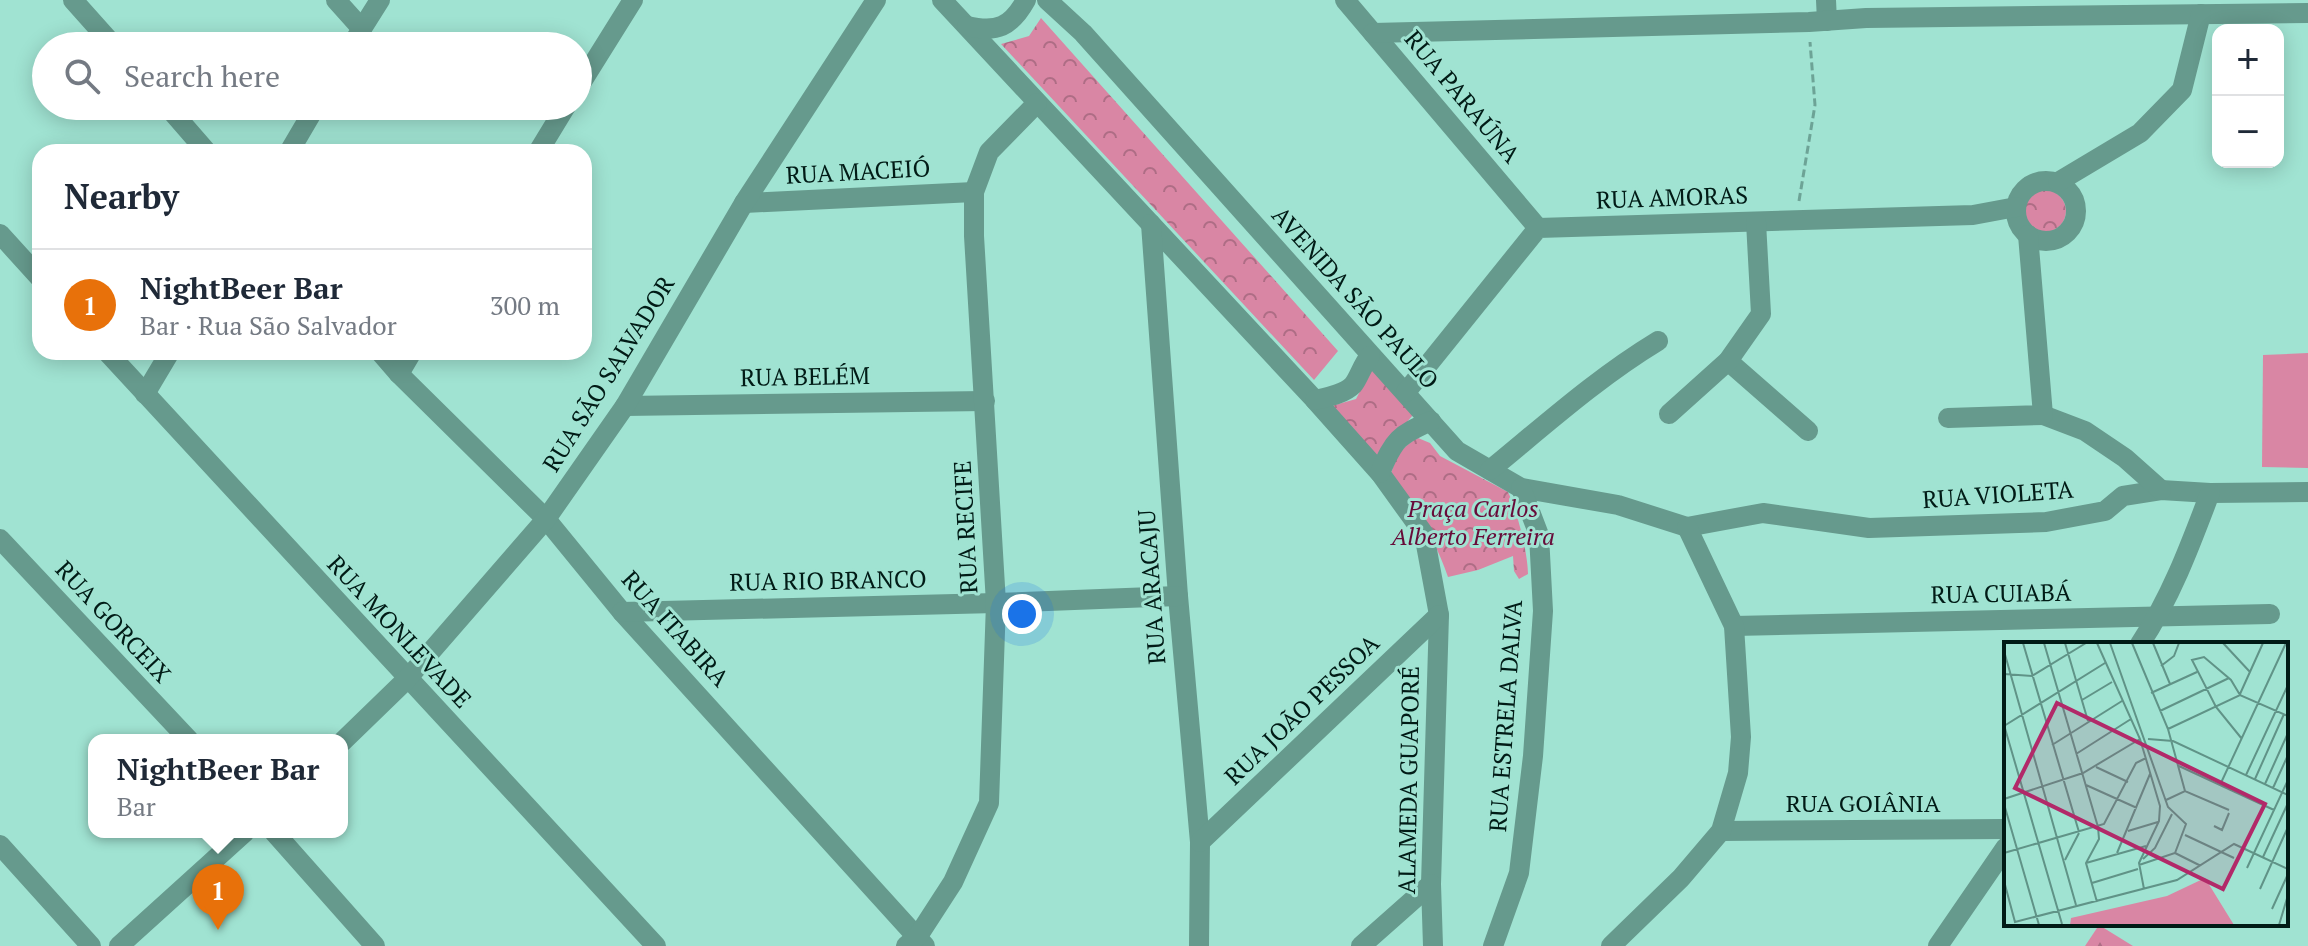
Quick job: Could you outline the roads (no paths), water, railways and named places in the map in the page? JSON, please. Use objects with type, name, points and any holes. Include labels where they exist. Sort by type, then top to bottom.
[{"type":"street","points":[[73,0],[102,32]]},
{"type":"street","points":[[336,0],[353,32]]},
{"type":"street","points":[[359,32],[380,0]]},
{"type":"street","points":[[592,66],[633,0]]},
{"type":"street","name":"RUA SÃO SALVADOR","points":[[348,736],[407,679],[546,519],[625,406],[744,203],[876,0]]},
{"type":"street","points":[[942,0],[1380,473],[1424,534],[1439,615]]},
{"type":"street","points":[[967,26],[985,30],[1003,27],[1018,16],[1026,0]]},
{"type":"street","name":"AVENIDA SÃO PAULO","points":[[1047,0],[1083,33],[1457,451],[1521,488],[1618,505],[1687,527]]},
{"type":"street","name":"RUA PARAÚNA","points":[[1345,0],[1538,228]]},
{"type":"street","points":[[1818,21],[1826,0]]},
{"type":"street","points":[[1373,33],[1866,18],[2308,13]]},
{"type":"street","points":[[2043,415],[2028,235],[2017,219],[2018,199],[2032,184],[2058,182],[2140,133],[2182,90],[2201,14]]},
{"type":"street","name":"RUA RECIFE","points":[[916,943],[953,882],[989,803],[996,603],[974,192],[989,152],[1037,103]]},
{"type":"street","points":[[179,120],[200,144]]},
{"type":"street","points":[[294,144],[308,120]]},
{"type":"street","points":[[543,144],[557,120]]},
{"type":"street","points":[[2028,235],[2047,241],[2057,238],[2071,226],[2076,208],[2074,199],[2058,182]]},
{"type":"street","name":"RUA MACEIÓ","points":[[744,203],[974,192]]},
{"type":"street","name":"RUA AMORAS","points":[[1538,228],[1973,215],[2016,207]]},
{"type":"street","points":[[1669,414],[1728,361],[1761,314],[1756,222]]},
{"type":"street","name":"RUA ARACAJU","points":[[1151,224],[1178,596],[1200,842],[1199,946]]},
{"type":"street","points":[[1406,392],[1538,228]]},
{"type":"street","points":[[0,234],[32,269]]},
{"type":"street","points":[[1490,470],[1568,405],[1658,341]]},
{"type":"street","points":[[1315,400],[1335,396],[1353,384],[1361,366],[1370,356]]},
{"type":"street","name":"RUA MONLEVADE","points":[[114,360],[656,946]]},
{"type":"street","points":[[145,394],[165,360]]},
{"type":"street","name":"RUA ITABIRA","points":[[387,360],[546,519],[622,612],[916,943]]},
{"type":"street","points":[[399,374],[407,360]]},
{"type":"street","points":[[1728,361],[1808,431]]},
{"type":"street","name":"RUA BELÉM","points":[[625,406],[985,401]]},
{"type":"street","points":[[1948,418],[2043,415],[2085,431],[2125,458],[2161,490]]},
{"type":"street","points":[[1380,473],[1402,434],[1431,421]]},
{"type":"street","name":"RUA ESTRELA DALVA","points":[[1493,946],[1519,873],[1533,756],[1543,611],[1539,535],[1521,488]]},
{"type":"street","name":"RUA VIOLETA","points":[[1687,527],[1763,513],[1869,528],[2046,522],[2105,511],[2123,496],[2161,490],[2308,492]]},
{"type":"street","points":[[2141,642],[2158,617],[2184,562],[2210,493]]},
{"type":"street","points":[[1611,946],[1681,878],[1721,831],[1738,773],[1741,737],[1734,626],[1687,527]]},
{"type":"street","name":"RUA GORCEIX","points":[[0,539],[183,734]]},
{"type":"street","name":"RUA RIO BRANCO","points":[[622,612],[1178,596]]},
{"type":"street","name":"RUA CUIABÁ","points":[[1734,626],[2270,614]]},
{"type":"street","name":"RUA JOÃO PESSOA","points":[[1200,842],[1439,615]]},
{"type":"street","name":"ALAMEDA GUAPORÉ","points":[[1433,946],[1431,884],[1439,615]]},
{"type":"street","name":"RUA GOIÂNIA","points":[[1721,831],[2004,829]]},
{"type":"street","points":[[119,946],[238,838]]},
{"type":"street","points":[[279,838],[375,946]]},
{"type":"street","points":[[0,845],[91,946]]},
{"type":"street","points":[[1938,946],[2004,850]]},
{"type":"street","points":[[1361,946],[1431,884]]},
{"type":"place","name":"NightBeer Bar","points":[[218,930]]},
{"type":"park label","name":"Praça Carlos Alberto Ferreira","points":[[1473,523]]}]
